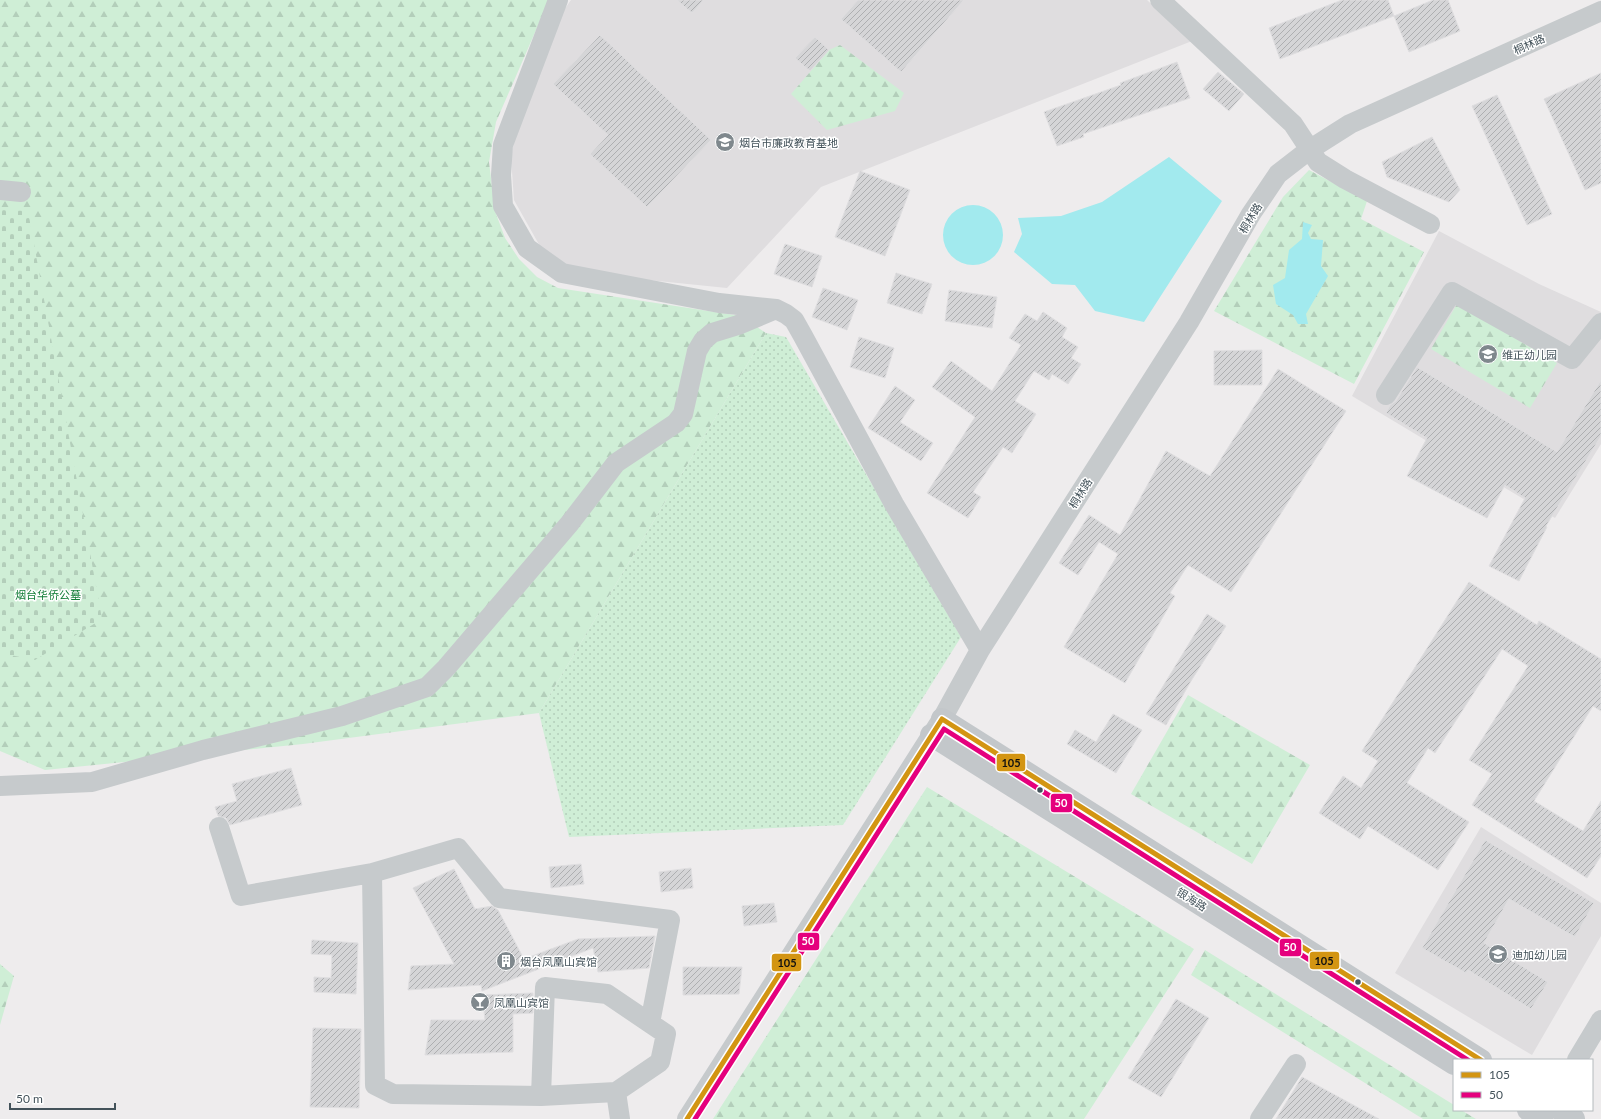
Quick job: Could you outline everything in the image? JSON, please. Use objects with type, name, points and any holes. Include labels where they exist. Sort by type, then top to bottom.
[{"type":"main road","name":"银海路","points":[[936,727],[1479,1059]]},
{"type":"main road","name":"银海路","points":[[936,727],[1453,1063]]},
{"type":"main road","points":[[1530,1111],[1542,1119]]},
{"type":"main road","points":[[1562,1111],[1574,1119]]},
{"type":"street","points":[[558,0],[502,145],[501,175],[503,206],[527,248],[562,273],[719,303],[776,309],[794,320],[894,504],[980,650]]},
{"type":"street","points":[[1160,0],[1293,124],[1318,162],[1345,179],[1430,224]]},
{"type":"street","name":"桐林路","points":[[687,1119],[936,727],[980,650],[1189,322],[1251,214],[1278,174],[1309,150],[1350,124],[1601,11]]},
{"type":"street","points":[[0,190],[21,192]]},
{"type":"street","points":[[1386,395],[1452,292],[1572,359],[1601,323]]},
{"type":"street","points":[[0,786],[92,782],[203,750],[342,716],[427,686],[446,668],[570,523],[616,463],[676,423],[683,414],[697,351],[703,341],[712,333],[738,325],[776,309]]},
{"type":"street","points":[[219,826],[241,896],[372,873],[458,848],[499,898],[670,920],[650,1023]]},
{"type":"street","points":[[372,873],[375,1085],[393,1094],[541,1096],[616,1092],[660,1062],[666,1034],[607,994],[545,987],[541,1096]]},
{"type":"street","points":[[1577,1059],[1601,1020]]},
{"type":"street","points":[[1260,1119],[1296,1064]]},
{"type":"street","points":[[616,1092],[620,1119]]},
{"type":"shaded area","name":"烟台市廉政教育基地","points":[[571,0],[1147,0],[1192,41],[821,187],[727,288],[599,275],[566,264],[541,248],[514,200],[511,157],[517,127],[559,17]]},
{"type":"shaded area","name":"维正幼儿园","points":[[1439,231],[1539,284],[1601,312],[1601,444],[1555,518],[1352,396]]},
{"type":"shaded area","name":"迪加幼儿园","points":[[1481,827],[1601,903],[1601,936],[1532,1055],[1395,973]]},
{"type":"green space","points":[[0,0],[551,0],[546,7],[496,122],[489,162],[495,211],[505,238],[519,259],[537,277],[558,288],[741,316],[766,333],[539,713],[303,744],[45,770],[0,751]]},
{"type":"green space","points":[[840,45],[904,93],[895,111],[827,130],[791,94],[829,50]]},
{"type":"green space","points":[[1309,170],[1367,201],[1361,219],[1424,252],[1354,384],[1214,311],[1283,197]]},
{"type":"green space","name":"烟台华侨公墓","points":[[0,210],[28,211],[102,619],[35,660],[0,653]]},
{"type":"green space","points":[[1457,304],[1557,363],[1530,408],[1431,349]]},
{"type":"green space","points":[[766,333],[786,337],[961,637],[843,825],[569,837],[539,713]]},
{"type":"green space","points":[[1188,695],[1310,765],[1252,864],[1131,794]]},
{"type":"green space","points":[[927,787],[1194,949],[1084,1119],[713,1119]]},
{"type":"green space","points":[[1205,950],[1453,1104],[1453,1111],[1463,1111],[1476,1119],[1423,1119],[1191,975]]},
{"type":"green space","points":[[0,964],[14,976],[0,1025]]},
{"type":"water","points":[[1169,157],[1222,201],[1144,322],[1095,311],[1075,285],[1052,284],[1014,252],[1022,234],[1018,218],[1061,216],[1102,202]]},
{"type":"water","points":[[973,205],[990,210],[998,218],[1003,235],[998,252],[990,260],[973,265],[956,260],[948,252],[943,235],[948,218],[956,210]]},
{"type":"water","points":[[1303,222],[1312,225],[1308,233],[1311,239],[1323,240],[1321,266],[1328,276],[1306,314],[1308,324],[1298,324],[1293,315],[1276,304],[1273,285],[1285,278],[1289,250],[1302,239]]},
{"type":"building","points":[[677,0],[704,0],[692,13]]},
{"type":"building","points":[[858,0],[964,0],[901,72],[841,19]]},
{"type":"building","points":[[1342,0],[1388,0],[1394,16],[1280,59],[1269,28]]},
{"type":"building","points":[[1433,0],[1448,0],[1460,31],[1409,52],[1394,16]]},
{"type":"building","points":[[600,35],[711,140],[647,207],[590,154],[608,135],[553,84]]},
{"type":"building","points":[[815,37],[829,50],[810,71],[795,58]]},
{"type":"building","points":[[1177,62],[1190,98],[1083,134],[1084,137],[1057,146],[1044,112],[1121,85],[1120,83]]},
{"type":"building","points":[[1218,72],[1244,94],[1229,111],[1203,89]]},
{"type":"building","points":[[1601,73],[1601,183],[1585,190],[1544,99]]},
{"type":"building","points":[[1497,95],[1552,214],[1527,225],[1472,106]]},
{"type":"building","points":[[1432,137],[1460,190],[1449,202],[1387,177],[1382,162]]},
{"type":"building","points":[[860,171],[910,190],[885,256],[835,237]]},
{"type":"building","points":[[785,244],[822,256],[812,287],[774,274]]},
{"type":"building","points":[[896,273],[932,284],[922,314],[887,303]]},
{"type":"building","points":[[823,288],[858,300],[847,330],[812,317]]},
{"type":"building","points":[[949,290],[997,297],[992,328],[945,321]]},
{"type":"building","points":[[1043,312],[1067,328],[1062,337],[1078,347],[1071,358],[1081,364],[1068,384],[1052,374],[1049,380],[1034,371],[1015,401],[1036,414],[1012,453],[1003,447],[973,492],[981,497],[968,518],[927,493],[975,417],[932,387],[951,361],[992,391],[1021,345],[1009,338],[1025,314],[1037,321]]},
{"type":"building","points":[[859,337],[894,348],[885,378],[850,367]]},
{"type":"building","points":[[1262,350],[1262,385],[1214,385],[1214,351]]},
{"type":"building","points":[[1417,367],[1557,452],[1601,380],[1601,436],[1546,526],[1547,527],[1519,581],[1489,566],[1525,498],[1505,485],[1487,518],[1407,476],[1427,438],[1386,413],[1390,405],[1396,401]]},
{"type":"building","points":[[1278,369],[1346,411],[1231,592],[1188,565],[1170,593],[1175,596],[1125,683],[1064,647],[1118,554],[1099,542],[1078,575],[1059,563],[1089,515],[1120,535],[1166,451],[1210,476]]},
{"type":"building","points":[[895,386],[915,400],[900,422],[933,443],[921,461],[868,428]]},
{"type":"building","points":[[1469,582],[1537,625],[1539,621],[1601,659],[1601,711],[1593,706],[1534,801],[1583,831],[1601,801],[1601,856],[1587,878],[1472,805],[1492,774],[1469,760],[1528,666],[1502,649],[1435,753],[1428,748],[1407,783],[1469,822],[1438,870],[1368,826],[1360,839],[1319,813],[1343,776],[1361,788],[1378,761],[1362,751]]},
{"type":"building","points":[[1207,614],[1226,626],[1191,681],[1166,725],[1146,714]]},
{"type":"building","points":[[1113,714],[1142,730],[1116,773],[1067,744],[1075,730],[1096,742]]},
{"type":"building","points":[[291,768],[302,805],[230,825],[226,818],[218,816],[215,807],[237,801],[232,784]]},
{"type":"building","points":[[1485,840],[1594,903],[1575,937],[1509,899],[1484,943],[1548,982],[1531,1009],[1468,970],[1466,973],[1422,948]]},
{"type":"building","points":[[581,864],[584,884],[551,888],[549,867]]},
{"type":"building","points":[[691,868],[693,888],[661,892],[659,872]]},
{"type":"building","name":"烟台凤凰山宾馆","points":[[454,869],[475,909],[492,906],[498,910],[524,959],[578,939],[655,936],[649,968],[598,972],[593,948],[482,991],[481,985],[408,990],[411,966],[454,964],[413,888]]},
{"type":"building","points":[[774,903],[777,922],[744,926],[742,906]]},
{"type":"building","points":[[312,940],[358,943],[356,994],[314,992],[314,977],[331,978],[332,955],[311,954]]},
{"type":"building","points":[[683,967],[742,967],[739,994],[683,995]]},
{"type":"building","points":[[533,993],[533,1013],[513,1014],[513,1052],[425,1055],[431,1020],[485,1020],[482,995]]},
{"type":"building","points":[[1176,999],[1209,1018],[1161,1097],[1128,1078]]},
{"type":"building","points":[[313,1028],[361,1029],[359,1108],[310,1107]]},
{"type":"building","points":[[1302,1077],[1379,1119],[1276,1119]]},
{"type":"transit line","name":"105","points":[[687,1119],[942,719],[1479,1059]]},
{"type":"transit line","name":"50","points":[[695,1119],[944,729],[1466,1059]]},
{"type":"place","name":"烟台市廉政教育基地","points":[[725,142]]},
{"type":"place","name":"维正幼儿园","points":[[1488,354]]},
{"type":"place","name":"迪加幼儿园","points":[[1498,954]]},
{"type":"place","name":"烟台凤凰山宾馆","points":[[506,961]]},
{"type":"place","name":"凤凰山宾馆","points":[[480,1002]]}]
